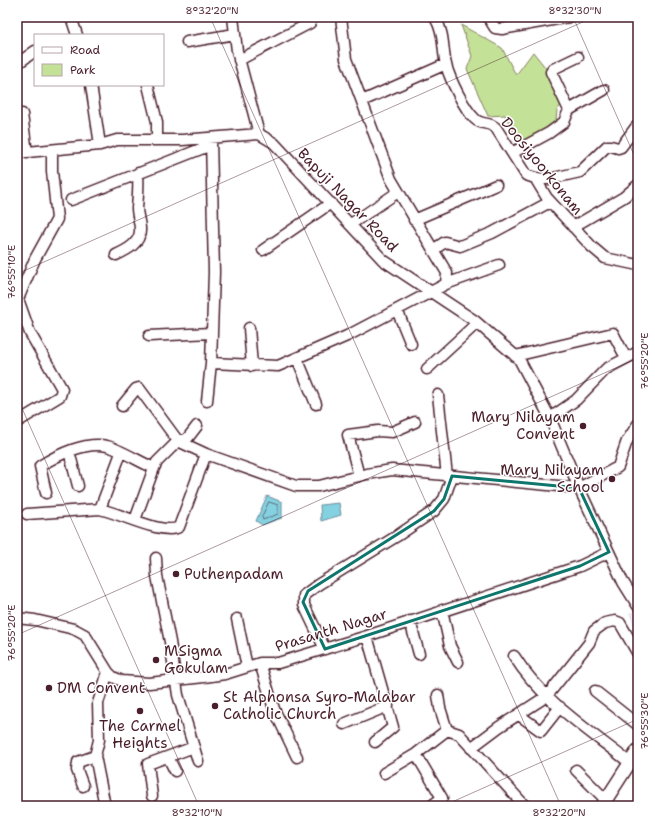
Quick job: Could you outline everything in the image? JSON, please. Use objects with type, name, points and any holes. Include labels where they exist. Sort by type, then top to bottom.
[{"type":"main road","points":[[604,803],[638,750]]},
{"type":"street","points":[[71,17],[77,34]]},
{"type":"street","points":[[22,114],[22,153],[100,145],[117,140],[211,141],[259,134],[239,60],[233,17]]},
{"type":"street","points":[[341,17],[346,59],[381,155],[398,192],[447,272],[446,284]]},
{"type":"street","name":"Doosiyoorkonam","points":[[435,17],[444,41],[446,64],[469,112],[475,119],[482,123],[493,124],[526,175],[535,178],[550,202],[605,258],[635,262]]},
{"type":"street","points":[[488,17],[495,28],[502,29],[569,17]]},
{"type":"street","points":[[239,60],[310,23]]},
{"type":"street","points":[[187,42],[235,34]]},
{"type":"street","points":[[17,64],[34,52]]},
{"type":"street","points":[[569,110],[551,72],[553,69],[578,57]]},
{"type":"street","points":[[362,101],[446,64]]},
{"type":"street","points":[[91,86],[100,145]]},
{"type":"street","points":[[148,86],[157,122],[157,140]]},
{"type":"street","points":[[512,153],[559,126],[564,122],[569,110],[604,90]]},
{"type":"street","points":[[535,178],[549,179],[580,172],[607,146],[618,148],[621,147],[636,127]]},
{"type":"street","name":"Bapuji Nagar Road","points":[[259,134],[274,143],[290,162],[351,224],[383,260],[477,323],[519,359],[550,418],[579,488],[609,552]]},
{"type":"street","points":[[71,200],[211,141]]},
{"type":"street","points":[[207,401],[211,363],[214,272],[211,141]]},
{"type":"street","points":[[17,422],[60,396],[62,389],[30,333],[18,299],[35,259],[57,218],[52,171],[52,150]]},
{"type":"street","points":[[116,255],[126,251],[137,241],[140,231],[137,209],[140,194],[138,173]]},
{"type":"street","points":[[414,220],[496,185]]},
{"type":"street","points":[[573,227],[624,197],[638,185]]},
{"type":"street","points":[[351,224],[398,192]]},
{"type":"street","points":[[433,250],[445,242],[460,246],[492,233],[550,202]]},
{"type":"street","points":[[263,250],[331,203]]},
{"type":"street","points":[[211,363],[278,366],[348,336],[446,284],[499,265]]},
{"type":"street","points":[[397,310],[411,344]]},
{"type":"street","points":[[427,369],[477,323]]},
{"type":"street","points":[[249,328],[252,366]]},
{"type":"street","points":[[149,336],[211,333]]},
{"type":"street","points":[[515,356],[613,333],[634,355],[606,369],[576,400],[550,418]]},
{"type":"street","points":[[297,358],[316,404]]},
{"type":"street","points":[[122,406],[136,389],[140,388],[178,442],[206,454],[296,486],[319,486],[359,476],[392,470],[579,488],[618,467],[627,441],[638,424]]},
{"type":"street","points":[[325,649],[304,605],[304,595],[318,584],[397,536],[434,511],[444,499],[450,476],[438,395]]},
{"type":"street","points":[[359,476],[348,435],[378,431],[392,432],[415,422]]},
{"type":"street","points":[[135,520],[157,462],[178,442],[187,439],[197,426]]},
{"type":"street","points":[[46,493],[40,466],[69,452],[97,444],[108,446],[154,468]]},
{"type":"street","points":[[69,452],[78,486]]},
{"type":"street","points":[[100,509],[121,453]]},
{"type":"street","points":[[27,514],[66,510],[100,509],[135,520],[151,528],[173,529],[179,527],[206,454]]},
{"type":"street","points":[[609,552],[623,582],[638,606]]},
{"type":"street","name":"Prasanth Nagar","points":[[17,618],[74,629],[85,635],[113,678],[122,681],[149,683],[176,680],[218,675],[260,663],[278,663],[367,636],[442,610],[580,566],[609,552]]},
{"type":"street","points":[[156,558],[164,617],[178,695],[198,761]]},
{"type":"street","points":[[442,610],[450,646],[458,662]]},
{"type":"street","points":[[237,619],[247,667]]},
{"type":"street","points":[[410,621],[419,654]]},
{"type":"street","points":[[471,748],[499,727],[547,696],[589,643],[594,631],[605,623],[615,621],[620,623],[638,654]]},
{"type":"street","points":[[367,636],[393,727],[375,742]]},
{"type":"street","points":[[514,656],[524,672],[547,696],[630,763]]},
{"type":"street","points":[[260,663],[274,709],[297,757]]},
{"type":"street","points":[[105,806],[95,756],[99,740],[98,704],[108,672]]},
{"type":"street","points":[[595,690],[638,725]]},
{"type":"street","points":[[438,695],[440,708],[447,730]]},
{"type":"street","points":[[344,724],[388,706]]},
{"type":"street","points":[[519,715],[541,731],[560,707]]},
{"type":"street","points":[[447,730],[459,734],[525,806]]},
{"type":"street","points":[[384,773],[416,754],[447,730]]},
{"type":"street","points":[[152,796],[148,764],[194,747]]},
{"type":"street","points":[[416,754],[442,798],[432,806]]},
{"type":"street","points":[[83,786],[77,770],[78,762],[95,756]]},
{"type":"street","points":[[168,757],[175,771]]},
{"type":"street","points":[[576,770],[604,803]]},
{"type":"highlighted area","points":[[452,476],[579,488],[609,552],[580,566],[325,649],[303,602],[308,591],[434,511],[444,499]]},
{"type":"shaded area","points":[[637,610],[638,634],[637,635],[629,613]]},
{"type":"green space","points":[[461,25],[502,48],[516,75],[533,52],[549,72],[563,103],[557,110],[556,121],[544,131],[519,143],[505,115],[488,116],[467,69],[472,56]]},
{"type":"water","points":[[267,496],[282,502],[282,518],[262,525],[256,521]]},
{"type":"water","points":[[339,503],[341,515],[321,521],[320,505]]},
{"type":"place","name":"Mary Nilayam Convent","points":[[583,426]]},
{"type":"place","name":"Mary Nilayam School","points":[[612,479]]},
{"type":"place","name":"Puthenpadam","points":[[176,574]]},
{"type":"place","name":"MSigma Gokulam","points":[[156,660]]},
{"type":"place","name":"DM Convent","points":[[49,688]]},
{"type":"place","name":"St Alphonsa Syro-Malabar Catholic Church","points":[[215,706]]},
{"type":"place","name":"The Carmel Heights","points":[[140,711]]}]
